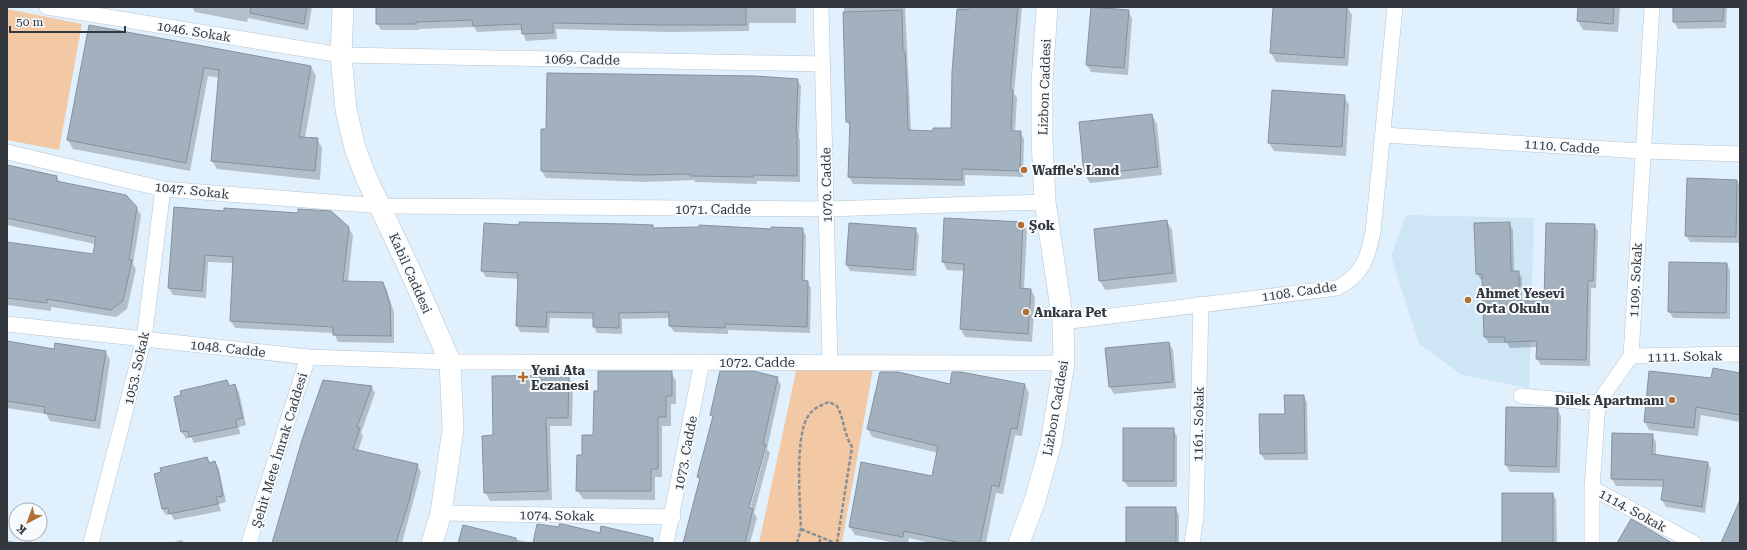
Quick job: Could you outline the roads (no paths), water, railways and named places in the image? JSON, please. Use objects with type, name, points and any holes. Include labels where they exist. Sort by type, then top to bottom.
[{"type":"main road","name":"Kabil Caddesi","points":[[343,7],[341,55],[346,110],[355,148],[366,177],[422,297],[450,362],[454,430],[441,513],[432,543]]},
{"type":"main road","name":"Lizbon Caddesi","points":[[1019,543],[1035,500],[1051,443],[1064,363],[1063,322],[1045,202],[1042,139],[1042,83],[1047,7]]},
{"type":"street","name":"1046. Sokak","points":[[47,7],[341,55]]},
{"type":"street","name":"1070. Cadde","points":[[821,7],[830,362]]},
{"type":"street","name":"1108. Cadde","points":[[1063,322],[1337,288],[1350,281],[1361,269],[1373,232],[1395,7]]},
{"type":"street","name":"1109. Sokak","points":[[1631,356],[1642,151],[1652,7]]},
{"type":"street","name":"1069. Cadde","points":[[341,55],[823,64]]},
{"type":"street","name":"1110. Cadde","points":[[1383,135],[1642,151],[1740,154]]},
{"type":"street","name":"1047. Sokak","points":[[7,152],[163,189],[380,206]]},
{"type":"street","name":"1053. Sokak","points":[[91,543],[144,339],[163,189]]},
{"type":"street","name":"1071. Cadde","points":[[380,206],[826,209],[1045,202]]},
{"type":"street","name":"1161. Sokak","points":[[1192,543],[1196,517],[1201,304]]},
{"type":"street","name":"1048. Cadde","points":[[7,324],[308,356],[450,362]]},
{"type":"street","name":"1111. Sokak","points":[[1631,356],[1740,354]]},
{"type":"street","name":"Şehit Mete İmrak Caddesi","points":[[249,543],[308,356]]},
{"type":"street","points":[[1592,543],[1592,488],[1598,403],[1631,356]]},
{"type":"street","name":"1072. Cadde","points":[[450,362],[1064,363]]},
{"type":"street","name":"1073. Cadde","points":[[666,543],[702,362]]},
{"type":"street","points":[[1521,396],[1598,403]]},
{"type":"street","name":"1114. Sokak","points":[[1592,488],[1694,543]]},
{"type":"street","name":"1074. Sokak","points":[[441,513],[672,517]]},
{"type":"place","name":"Waffle's Land","points":[[1024,170]]},
{"type":"place","name":"Şok","points":[[1021,225]]},
{"type":"place","name":"Ahmet Yesevi Orta Okulu","points":[[1468,300]]},
{"type":"place","name":"Ankara Pet","points":[[1026,312]]},
{"type":"place","name":"Yeni Ata Eczanesi","points":[[523,377]]},
{"type":"place","name":"Dilek Apartmanı","points":[[1672,400]]}]
